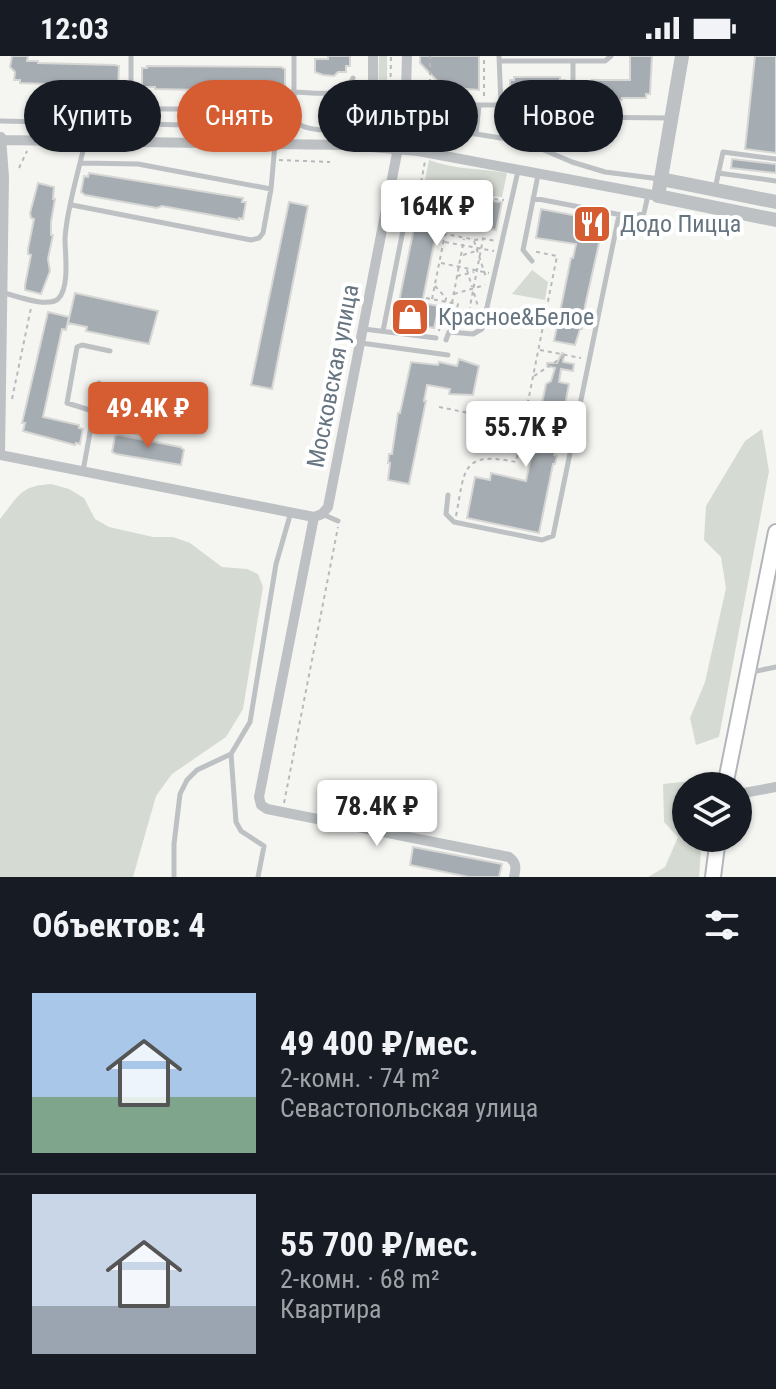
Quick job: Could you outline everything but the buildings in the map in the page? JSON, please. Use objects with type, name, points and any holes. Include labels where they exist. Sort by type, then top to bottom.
[{"type":"main road","points":[[728,772],[776,532]]},
{"type":"main road","points":[[713,877],[716,852]]},
{"type":"street","points":[[373,56],[373,80]]},
{"type":"street","points":[[406,80],[407,56]]},
{"type":"street","points":[[653,195],[661,179],[682,56]]},
{"type":"street","points":[[24,139],[1,138],[4,177],[0,455],[318,515]]},
{"type":"street","name":"Московская улица","points":[[282,812],[261,805],[259,797],[318,515],[328,507],[397,152]]},
{"type":"street","points":[[420,152],[776,220]]},
{"type":"street","points":[[621,190],[642,188],[661,179],[776,202]]},
{"type":"street","points":[[746,214],[749,197]]},
{"type":"street","points":[[752,791],[776,787]]},
{"type":"street","points":[[282,812],[496,854],[514,861],[514,877]]},
{"type":"lane","points":[[131,56],[131,80]]},
{"type":"lane","points":[[294,56],[294,80]]},
{"type":"lane","points":[[500,80],[500,58],[605,61],[611,56]]},
{"type":"lane","points":[[573,61],[573,80]]},
{"type":"lane","points":[[302,92],[341,92],[350,87],[353,78]]},
{"type":"lane","points":[[478,122],[481,105],[494,105]]},
{"type":"lane","points":[[623,118],[672,118]]},
{"type":"lane","points":[[0,121],[24,122]]},
{"type":"lane","points":[[478,134],[525,142],[605,172],[661,179]]},
{"type":"lane","points":[[2,286],[49,303],[61,295],[67,268],[65,235],[83,152]]},
{"type":"lane","points":[[72,205],[251,240],[259,238],[263,233],[271,189],[274,152]]},
{"type":"lane","points":[[715,190],[723,152],[776,159]]},
{"type":"lane","points":[[81,163],[138,164],[271,189]]},
{"type":"lane","points":[[446,340],[449,332],[478,333],[482,329],[498,242],[518,170]]},
{"type":"lane","points":[[718,173],[776,181]]},
{"type":"lane","points":[[532,261],[523,250],[538,174]]},
{"type":"lane","points":[[383,331],[411,190]]},
{"type":"lane","points":[[533,198],[640,217],[653,195]]},
{"type":"lane","points":[[448,495],[446,514],[454,522],[542,540],[553,536],[619,215]]},
{"type":"lane","points":[[363,329],[436,338]]},
{"type":"lane","points":[[360,343],[448,355]]},
{"type":"lane","points":[[93,411],[71,406],[66,398],[77,347],[82,345],[110,351]]},
{"type":"lane","points":[[83,471],[99,383]]},
{"type":"lane","points":[[174,877],[180,794],[197,770],[231,754],[250,722],[276,564],[291,512]]},
{"type":"lane","points":[[318,515],[338,521]]},
{"type":"lane","points":[[747,673],[776,667]]},
{"type":"lane","points":[[231,754],[236,822],[241,831],[264,846],[258,877]]},
{"type":"path","points":[[391,56],[391,80]]},
{"type":"path","points":[[430,56],[430,80]]},
{"type":"path","points":[[481,105],[484,56]]},
{"type":"path","points":[[19,168],[26,152]]},
{"type":"path","points":[[417,156],[424,168]]},
{"type":"path","points":[[411,190],[421,183],[426,158]]},
{"type":"path","points":[[274,160],[330,162]]},
{"type":"path","points":[[418,185],[421,192]]},
{"type":"path","points":[[414,207],[421,192],[511,200]]},
{"type":"path","points":[[432,299],[445,234],[498,242],[494,251],[444,241]]},
{"type":"path","points":[[452,303],[465,238]]},
{"type":"path","points":[[461,255],[479,249],[484,238]]},
{"type":"path","points":[[474,240],[487,282]]},
{"type":"path","points":[[454,522],[469,466],[479,459],[491,457],[516,462],[557,256],[523,250]]},
{"type":"path","points":[[466,328],[480,258]]},
{"type":"path","points":[[440,263],[468,271],[491,267],[492,274],[486,284],[454,294]]},
{"type":"path","points":[[484,270],[492,274]]},
{"type":"path","points":[[457,276],[468,271]]},
{"type":"path","points":[[468,271],[480,313],[483,299]]},
{"type":"path","points":[[435,286],[446,298],[439,332],[442,332]]},
{"type":"path","points":[[426,298],[458,304],[453,326],[472,329]]},
{"type":"path","points":[[12,399],[33,299]]},
{"type":"path","points":[[390,323],[427,330]]},
{"type":"path","points":[[539,349],[590,359]]},
{"type":"path","points":[[533,376],[566,355]]},
{"type":"path","points":[[439,407],[524,424]]},
{"type":"path","points":[[282,812],[338,533]]},
{"type":"shaded area","points":[[379,56],[387,56],[387,80],[379,80]]},
{"type":"shaded area","points":[[429,160],[507,173],[502,197],[423,190]]},
{"type":"shaded area","points":[[532,270],[548,282],[545,300],[512,294]]},
{"type":"shaded area","points":[[762,429],[769,471],[719,737],[696,745],[690,718],[705,682],[726,588],[721,557],[704,540],[706,506],[745,441]]},
{"type":"shaded area","points":[[51,484],[69,489],[84,498],[95,519],[109,527],[153,537],[173,537],[190,543],[222,567],[247,569],[258,574],[263,587],[243,709],[226,737],[172,774],[156,796],[133,877],[0,877],[0,519],[26,490]]},
{"type":"shaded area","points":[[672,783],[672,831],[664,822],[663,784]]},
{"type":"shaded area","points":[[672,851],[701,852],[699,877],[648,877],[665,867]]},
{"type":"place","name":"Додо Пицца","points":[[592,224]]},
{"type":"place","name":"Красное&Белое","points":[[410,317]]}]
